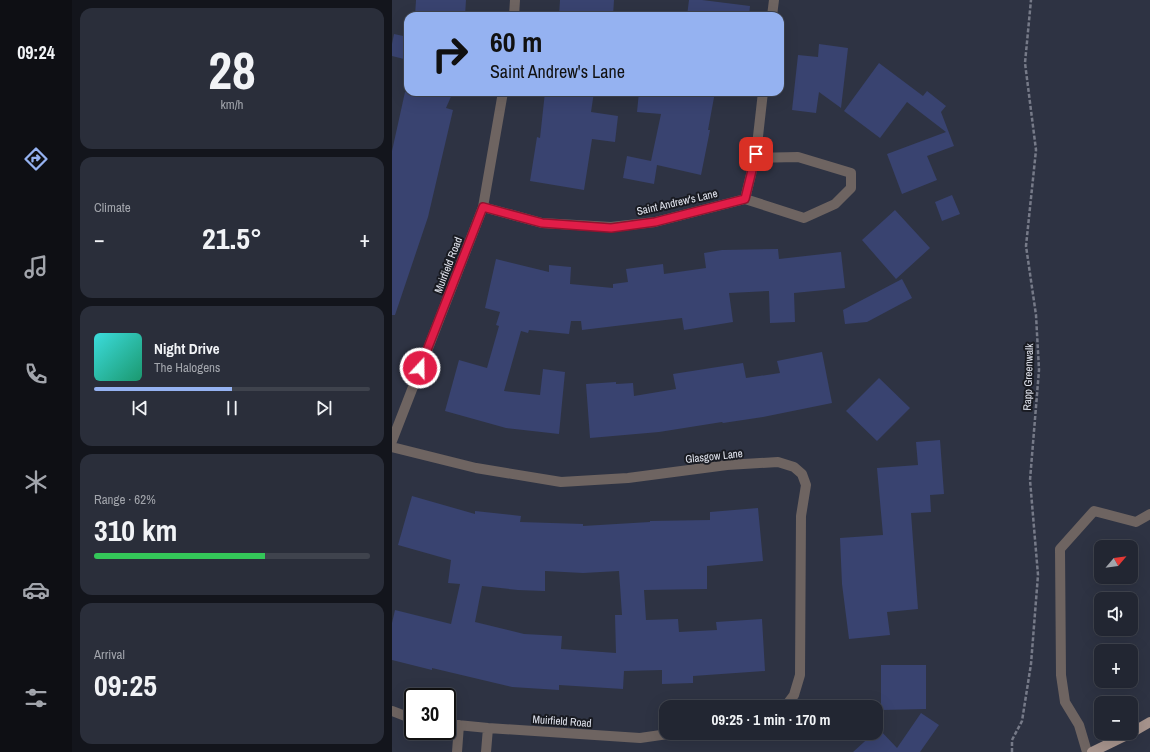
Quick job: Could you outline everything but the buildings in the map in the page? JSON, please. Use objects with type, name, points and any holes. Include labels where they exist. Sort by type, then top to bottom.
[{"type":"main road","points":[[1138,729],[1150,722]]},
{"type":"main road","points":[[1092,752],[1117,740]]},
{"type":"street","points":[[514,12],[515,0]]},
{"type":"street","points":[[772,12],[774,0]]},
{"type":"street","name":"Muirfield Road","points":[[392,441],[483,207],[502,96]]},
{"type":"street","points":[[755,158],[798,157],[851,173],[851,188],[835,204],[804,218],[745,199],[755,158],[763,96]]},
{"type":"street","name":"Saint Andrew's Lane","points":[[483,207],[542,223],[611,228],[655,222],[745,199]]},
{"type":"street","name":"Glasgow Lane","points":[[392,446],[476,468],[561,482],[628,478],[728,465],[778,462],[794,468],[802,474],[806,485],[801,516],[800,675],[794,695],[790,700]]},
{"type":"street","points":[[1087,752],[1079,725],[1065,702],[1061,675],[1060,549],[1094,511],[1136,522],[1150,514]]},
{"type":"street","points":[[392,710],[404,715]]},
{"type":"street","name":"Muirfield Road","points":[[456,725],[640,738],[659,735]]},
{"type":"street","points":[[457,752],[459,725]]},
{"type":"street","points":[[486,752],[488,728]]},
{"type":"path","name":"Rapp Greenwalk","points":[[1012,752],[1012,740],[1022,720],[1030,664],[1038,575],[1030,480],[1039,370],[1036,315],[1026,246],[1036,150],[1025,63],[1031,0]]},
{"type":"route","points":[[420,368],[483,207],[542,223],[611,228],[655,222],[745,199],[756,154]]}]
